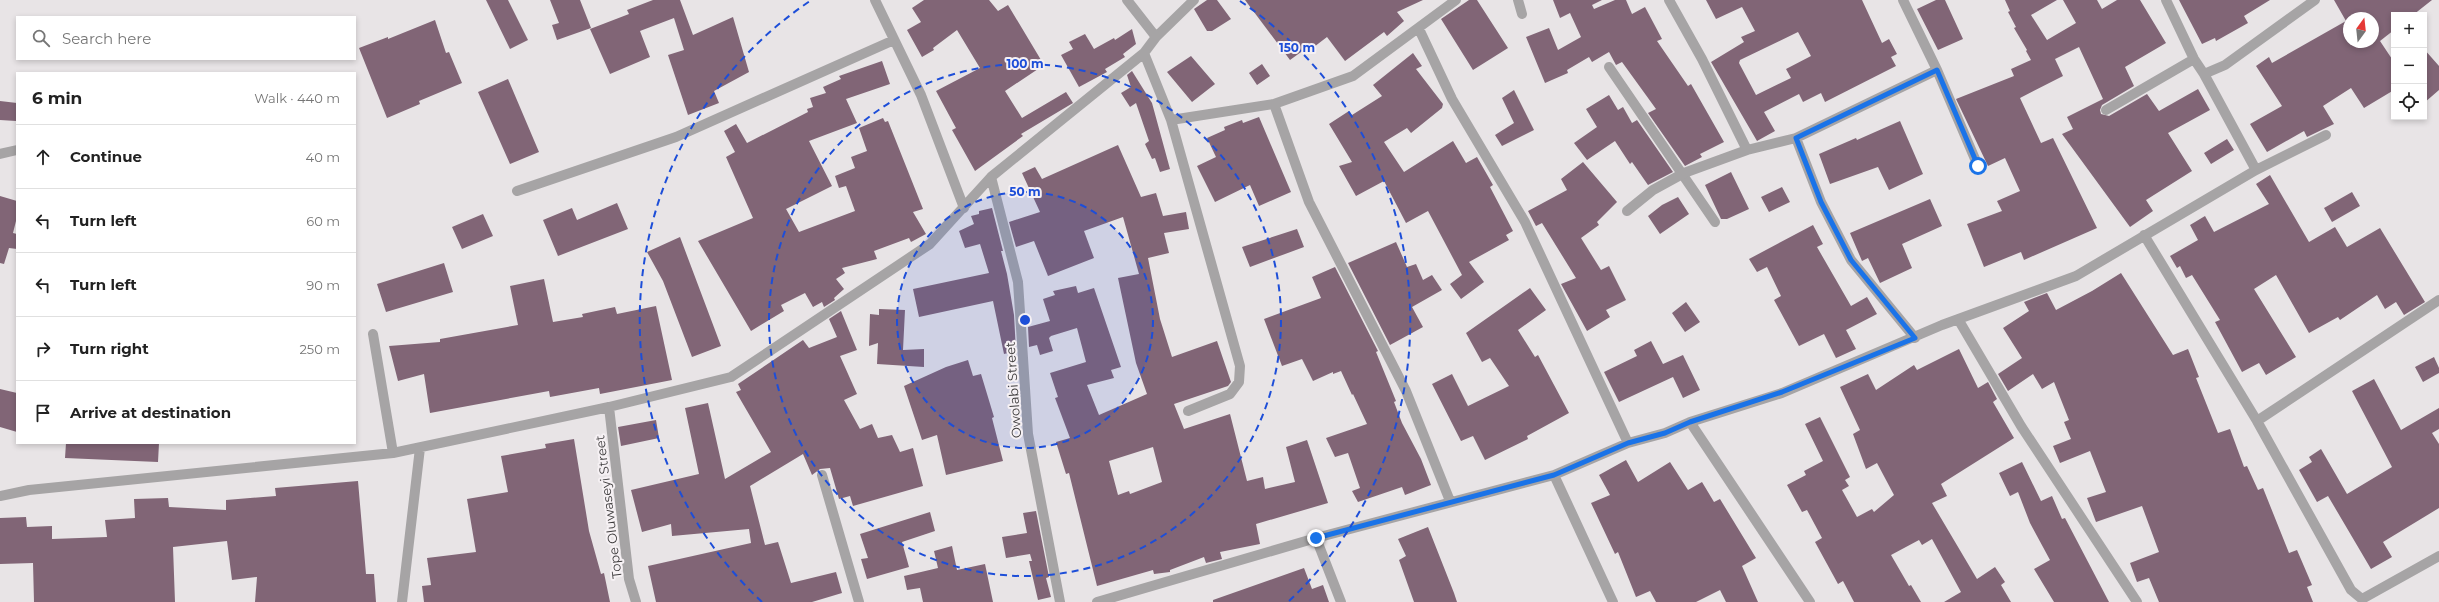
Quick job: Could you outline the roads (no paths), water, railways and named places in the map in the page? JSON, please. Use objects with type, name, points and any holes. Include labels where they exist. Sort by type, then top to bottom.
[{"type":"street","points":[[875,0],[921,95],[964,208]]},
{"type":"street","points":[[1127,0],[1156,36]]},
{"type":"street","points":[[0,496],[29,490],[393,453],[609,407],[730,377],[930,244],[991,177],[1144,53],[1156,36],[1194,0]]},
{"type":"street","points":[[1171,120],[1274,104],[1353,76],[1419,29],[1456,0]]},
{"type":"street","points":[[1518,0],[1522,14]]},
{"type":"street","points":[[1669,0],[1702,59],[1747,150]]},
{"type":"street","points":[[1904,0],[1937,70],[1978,166]]},
{"type":"street","points":[[2166,0],[2194,59],[2204,74],[2256,170]]},
{"type":"street","points":[[2204,74],[2225,65],[2315,0]]},
{"type":"street","points":[[1419,29],[1452,99],[1525,222],[1628,443]]},
{"type":"street","points":[[517,191],[676,137],[894,40]]},
{"type":"street","points":[[1144,53],[1171,120],[1240,366],[1238,382],[1230,394],[1188,412]]},
{"type":"street","points":[[2106,110],[2194,59]]},
{"type":"street","points":[[1609,67],[1684,173],[1715,222]]},
{"type":"street","points":[[1627,211],[1653,190],[1684,173],[1747,150],[1796,138],[1937,70]]},
{"type":"street","points":[[1274,104],[1309,202],[1406,391],[1450,501]]},
{"type":"street","points":[[1097,602],[1316,538],[1450,501],[1554,475],[1628,443],[1665,433],[1690,422],[1782,392],[1958,319],[2076,276],[2256,170],[2326,135]]},
{"type":"street","points":[[1796,138],[1821,202],[1851,260],[1915,338]]},
{"type":"street","points":[[0,154],[16,150]]},
{"type":"street","name":"Owolabi Street","points":[[991,177],[1018,282],[1028,434],[1060,602]]},
{"type":"street","points":[[2144,235],[2257,421],[2351,590],[2362,599],[2374,594],[2439,556]]},
{"type":"street","points":[[2257,421],[2439,300]]},
{"type":"street","points":[[1958,319],[2021,426],[2137,602]]},
{"type":"street","points":[[373,334],[393,453]]},
{"type":"street","name":"Tope Oluwaseyi Street","points":[[609,407],[629,579],[636,602]]},
{"type":"street","points":[[1690,422],[1810,602]]},
{"type":"street","points":[[402,602],[420,448]]},
{"type":"street","points":[[822,475],[859,602]]},
{"type":"street","points":[[1554,475],[1613,602]]},
{"type":"street","points":[[1316,538],[1341,602]]}]
